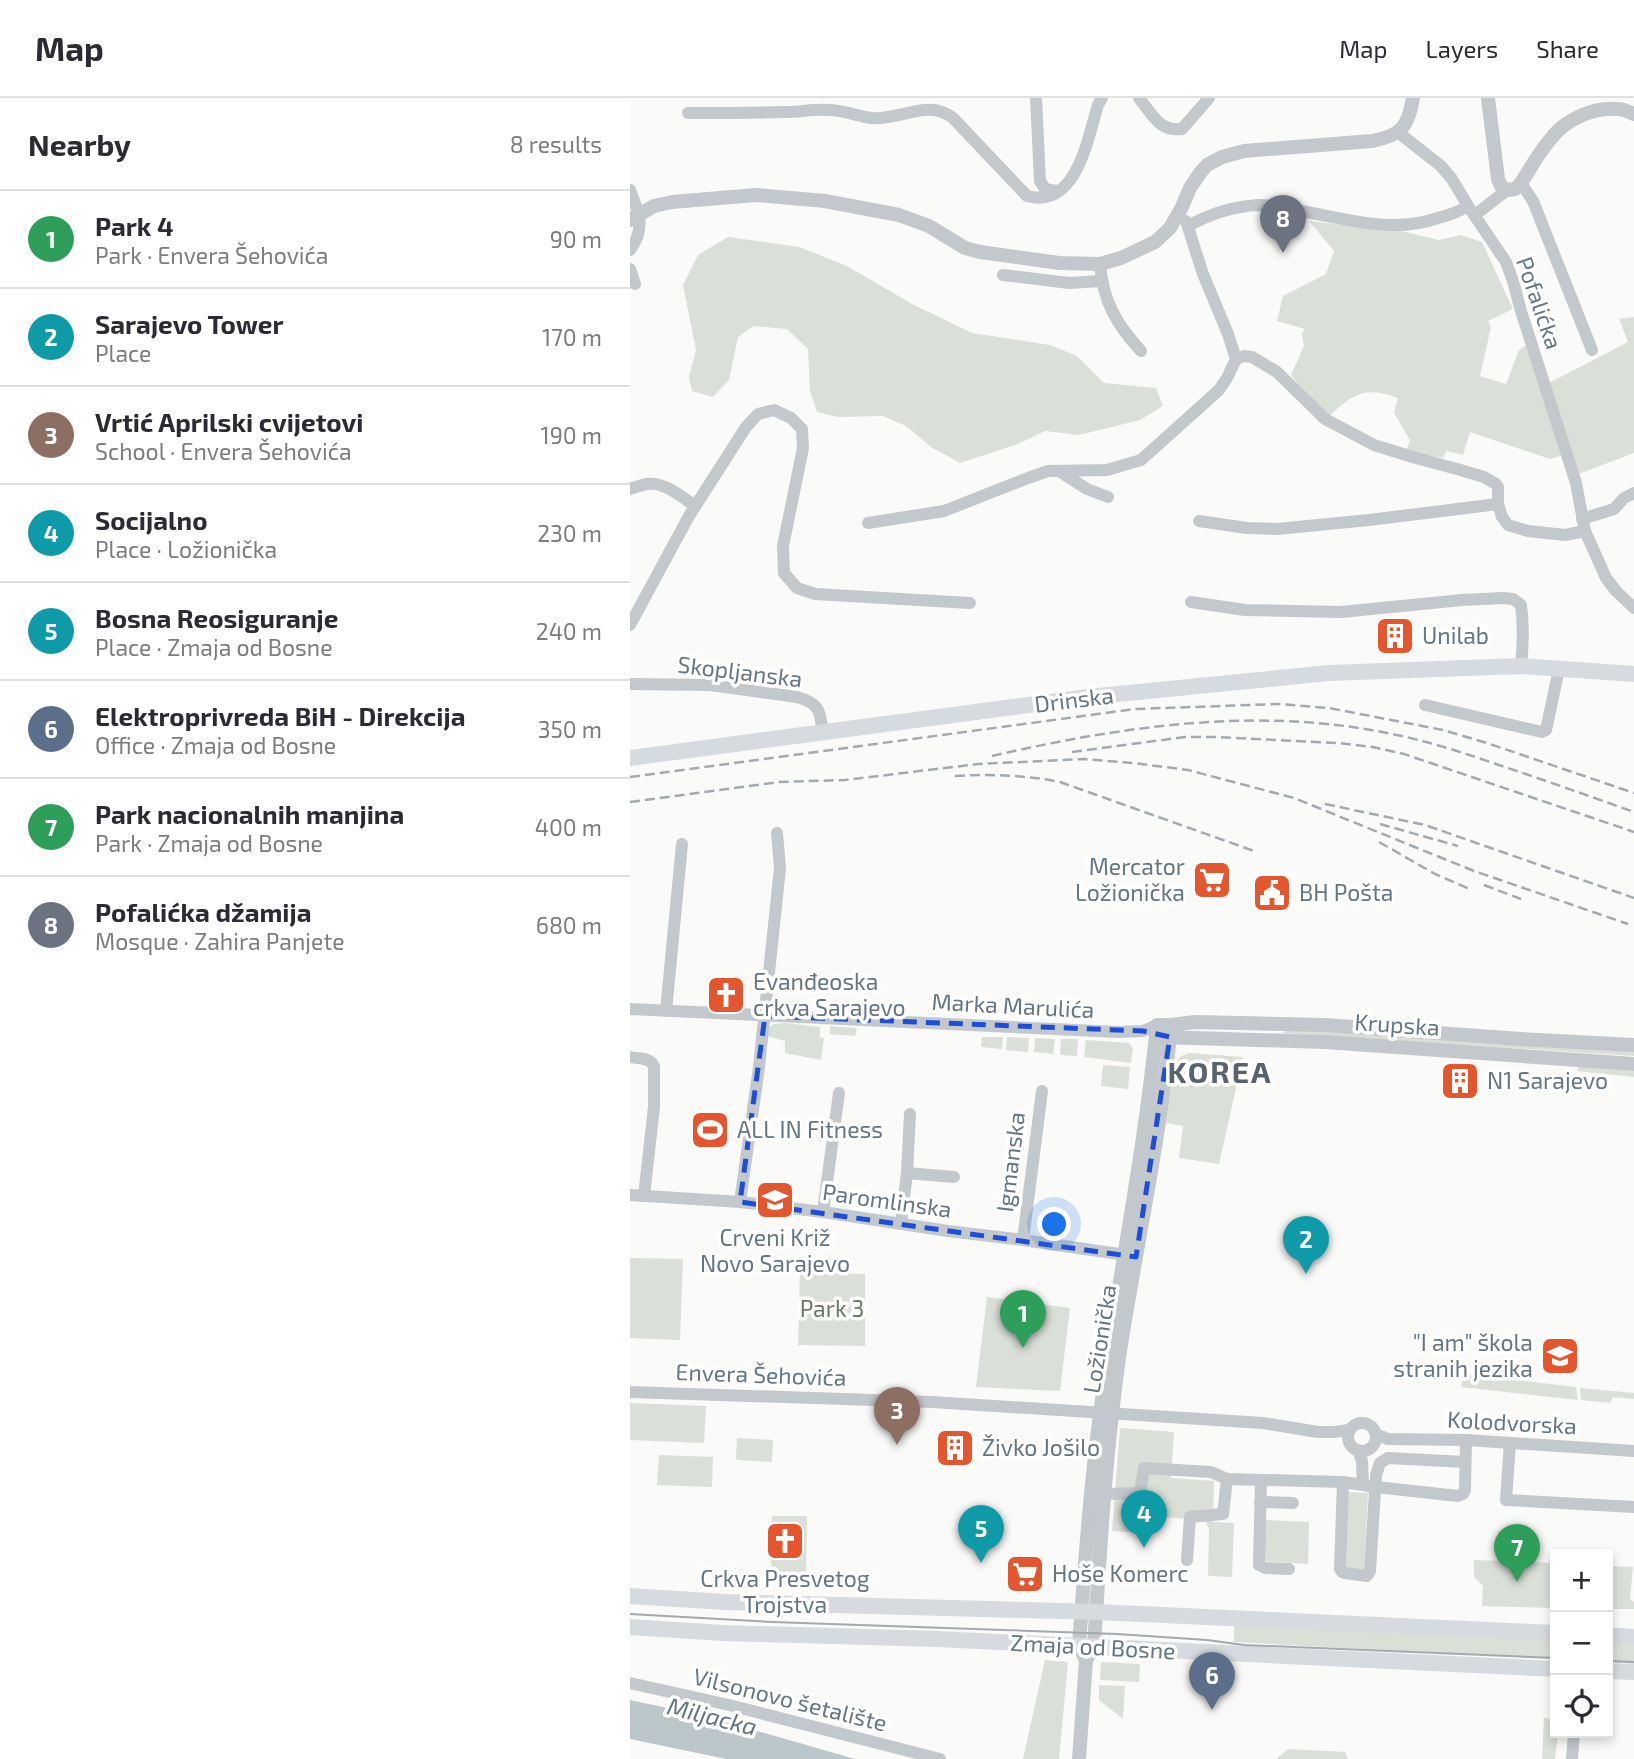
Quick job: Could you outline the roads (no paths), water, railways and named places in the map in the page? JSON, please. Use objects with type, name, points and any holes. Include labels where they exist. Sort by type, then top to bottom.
[{"type":"main road","name":"Drinska","points":[[630,758],[1088,697],[1329,673],[1521,667],[1634,674]]},
{"type":"main road","name":"Zmaja od Bosne","points":[[630,1596],[724,1602],[1089,1612],[1550,1633]]},
{"type":"main road","name":"Zmaja od Bosne","points":[[630,1627],[723,1633],[938,1639],[1086,1651],[1550,1669]]},
{"type":"main road","points":[[1613,1636],[1634,1637]]},
{"type":"main road","points":[[1613,1671],[1634,1672]]},
{"type":"street","points":[[1036,98],[1040,181],[1045,189],[1057,191]]},
{"type":"street","points":[[688,113],[828,110],[884,118],[920,109],[939,108],[953,118],[1027,196],[1037,199],[1046,198],[1064,189],[1079,165],[1102,98]]},
{"type":"street","points":[[1139,98],[1163,127],[1173,130],[1182,129],[1209,98]]},
{"type":"street","points":[[635,217],[654,206],[707,198],[756,195],[825,201],[899,215],[929,226],[965,248],[980,252],[1059,263],[1100,264],[1121,258],[1155,242],[1170,228],[1189,188],[1200,173],[1207,165],[1222,157],[1244,151],[1373,141],[1393,136],[1399,133],[1406,123],[1413,98]]},
{"type":"street","points":[[1488,98],[1498,179],[1501,186],[1507,190]]},
{"type":"street","points":[[1188,226],[1206,216],[1259,205],[1386,226],[1417,225],[1461,210],[1471,210],[1507,190],[1515,189],[1550,139],[1566,123],[1596,111],[1619,109],[1634,114]]},
{"type":"street","name":"Pofalićka","points":[[1399,133],[1441,166],[1452,179],[1506,262],[1576,483],[1584,525],[1606,578],[1634,608]]},
{"type":"street","points":[[1521,183],[1533,201],[1592,350]]},
{"type":"street","points":[[630,190],[640,228],[636,242],[630,250]]},
{"type":"street","points":[[868,523],[944,511],[1048,471],[1107,470],[1141,460],[1219,390],[1236,359],[1181,209]]},
{"type":"street","points":[[1100,264],[1101,281],[1110,309],[1125,334],[1141,351]]},
{"type":"street","points":[[630,269],[636,280],[635,284]]},
{"type":"street","points":[[1003,275],[1069,283],[1101,281]]},
{"type":"street","points":[[1236,359],[1252,356],[1277,372],[1325,419],[1374,445],[1484,477],[1496,484],[1498,504],[1508,525],[1528,531],[1565,536],[1614,509],[1624,498],[1634,494]]},
{"type":"street","points":[[630,625],[695,506],[746,427],[758,414],[774,411],[791,418],[802,429],[803,448],[783,547],[784,573],[797,588],[832,596],[970,603]]},
{"type":"street","points":[[1058,471],[1087,489],[1108,497]]},
{"type":"street","points":[[630,489],[657,484],[695,506]]},
{"type":"street","points":[[1199,521],[1277,529],[1498,504]]},
{"type":"street","points":[[1191,603],[1245,610],[1341,612],[1462,600],[1513,599],[1521,605],[1523,619],[1521,667]]},
{"type":"street","points":[[1424,705],[1542,732],[1546,730],[1559,668]]},
{"type":"street","name":"Skopljanska","points":[[630,684],[710,685],[797,697],[817,707],[821,715],[822,731]]},
{"type":"street","points":[[740,1202],[765,1016],[780,868],[777,833]]},
{"type":"street","points":[[666,1011],[682,844]]},
{"type":"street","name":"Marka Marulića","points":[[630,1009],[1118,1032],[1159,1031]]},
{"type":"street","name":"Krupska","points":[[1159,1031],[1195,1022],[1325,1025],[1634,1045]]},
{"type":"street","name":"Krupska","points":[[1159,1031],[1634,1064]]},
{"type":"street","name":"Ložionička","points":[[1079,1759],[1106,1413],[1130,1256],[1136,1185],[1159,1031]]},
{"type":"street","points":[[630,1058],[649,1060],[654,1067],[654,1107],[644,1196]]},
{"type":"street","name":"Igmanska","points":[[1023,1240],[1042,1091]]},
{"type":"street","points":[[823,1212],[839,1093]]},
{"type":"street","points":[[901,1223],[910,1114]]},
{"type":"street","points":[[907,1172],[954,1177]]},
{"type":"street","name":"Paromlinska","points":[[630,1195],[740,1202],[823,1212],[1130,1256]]},
{"type":"street","name":"Envera Šehovića","points":[[630,1392],[932,1402],[1106,1413]]},
{"type":"street","points":[[1106,1413],[1263,1423],[1348,1435]]},
{"type":"street","name":"Ložionička","points":[[1089,1612],[1106,1494],[1106,1413]]},
{"type":"street","points":[[1343,1482],[1340,1569],[1345,1573],[1367,1576],[1370,1571],[1369,1486],[1372,1426],[1363,1422],[1355,1424],[1348,1435],[1350,1446],[1370,1447]]},
{"type":"street","points":[[1106,1494],[1140,1493],[1144,1468],[1211,1472],[1227,1479],[1343,1482],[1458,1496],[1465,1490],[1466,1440]]},
{"type":"street","name":"Kolodvorska","points":[[1370,1447],[1466,1440],[1634,1451]]},
{"type":"street","points":[[1510,1443],[1506,1500],[1634,1507]]},
{"type":"street","points":[[1369,1486],[1380,1464],[1388,1458],[1465,1462]]},
{"type":"street","points":[[1187,1560],[1190,1517],[1223,1514],[1227,1479]]},
{"type":"street","points":[[1261,1480],[1259,1565],[1265,1568],[1289,1569]]},
{"type":"street","points":[[1260,1502],[1293,1503]]},
{"type":"street","name":"Vilsonovo šetalište","points":[[630,1683],[741,1708],[940,1759]]},
{"type":"street","points":[[1572,1759],[1574,1738]]},
{"type":"tram line","points":[[630,1614],[773,1622],[1117,1634],[1244,1645],[1550,1658]]},
{"type":"tram line","points":[[1613,1661],[1634,1662]]},
{"type":"railway","points":[[630,777],[1135,709],[1279,704],[1329,708],[1443,730],[1634,793]]},
{"type":"railway","points":[[992,756],[1141,728],[1191,723],[1292,721],[1405,737],[1533,776],[1634,812]]},
{"type":"railway","points":[[1072,752],[1185,737],[1338,743],[1373,747],[1404,754],[1634,832]]},
{"type":"railway","points":[[630,802],[779,782],[845,780],[978,764],[1084,759],[1133,763],[1188,770],[1294,798],[1474,871],[1628,924]]},
{"type":"railway","points":[[955,776],[1008,776],[1060,782],[1254,851]]},
{"type":"railway","points":[[1325,804],[1425,825],[1634,898]]},
{"type":"railway","points":[[1380,824],[1458,846]]},
{"type":"railway","points":[[1379,842],[1435,874],[1472,890]]},
{"type":"railway","points":[[1484,885],[1521,899]]},
{"type":"place","name":"Pofalićka džamija","points":[[1283,253]]},
{"type":"place","name":"Unilab","points":[[1395,636]]},
{"type":"place","name":"Mercator Ložionička","points":[[1212,880]]},
{"type":"place","name":"BH Pošta","points":[[1272,893]]},
{"type":"place","name":"Evanđeoska crkva Sarajevo","points":[[726,995]]},
{"type":"place","name":"N1 Sarajevo","points":[[1460,1081]]},
{"type":"place","name":"ALL IN Fitness","points":[[710,1130]]},
{"type":"place","name":"Crveni Križ Novo Sarajevo","points":[[775,1200]]},
{"type":"place","name":"Sarajevo Tower","points":[[1306,1274]]},
{"type":"place","name":"Park 4","points":[[1023,1348]]},
{"type":"place","name":"\"I am\" škola stranih jezika","points":[[1560,1356]]},
{"type":"place","name":"Vrtić Aprilski cvijetovi","points":[[897,1445]]},
{"type":"place","name":"Živko Jošilo","points":[[955,1448]]},
{"type":"place","name":"Crkva Presvetog Trojstva","points":[[785,1541]]},
{"type":"place","name":"Socijalno","points":[[1144,1548]]},
{"type":"place","name":"Bosna Reosiguranje","points":[[981,1563]]},
{"type":"place","name":"Hoše Komerc","points":[[1025,1574]]},
{"type":"place","name":"Park nacionalnih manjina","points":[[1517,1582]]},
{"type":"place","name":"Elektroprivreda BiH - Direkcija","points":[[1212,1710]]},
{"type":"district","name":"KOREA","points":[[1220,1073]]},
{"type":"park label","name":"Park 3","points":[[832,1309]]},
{"type":"water label","name":"Miljacka","points":[[712,1717]]}]
